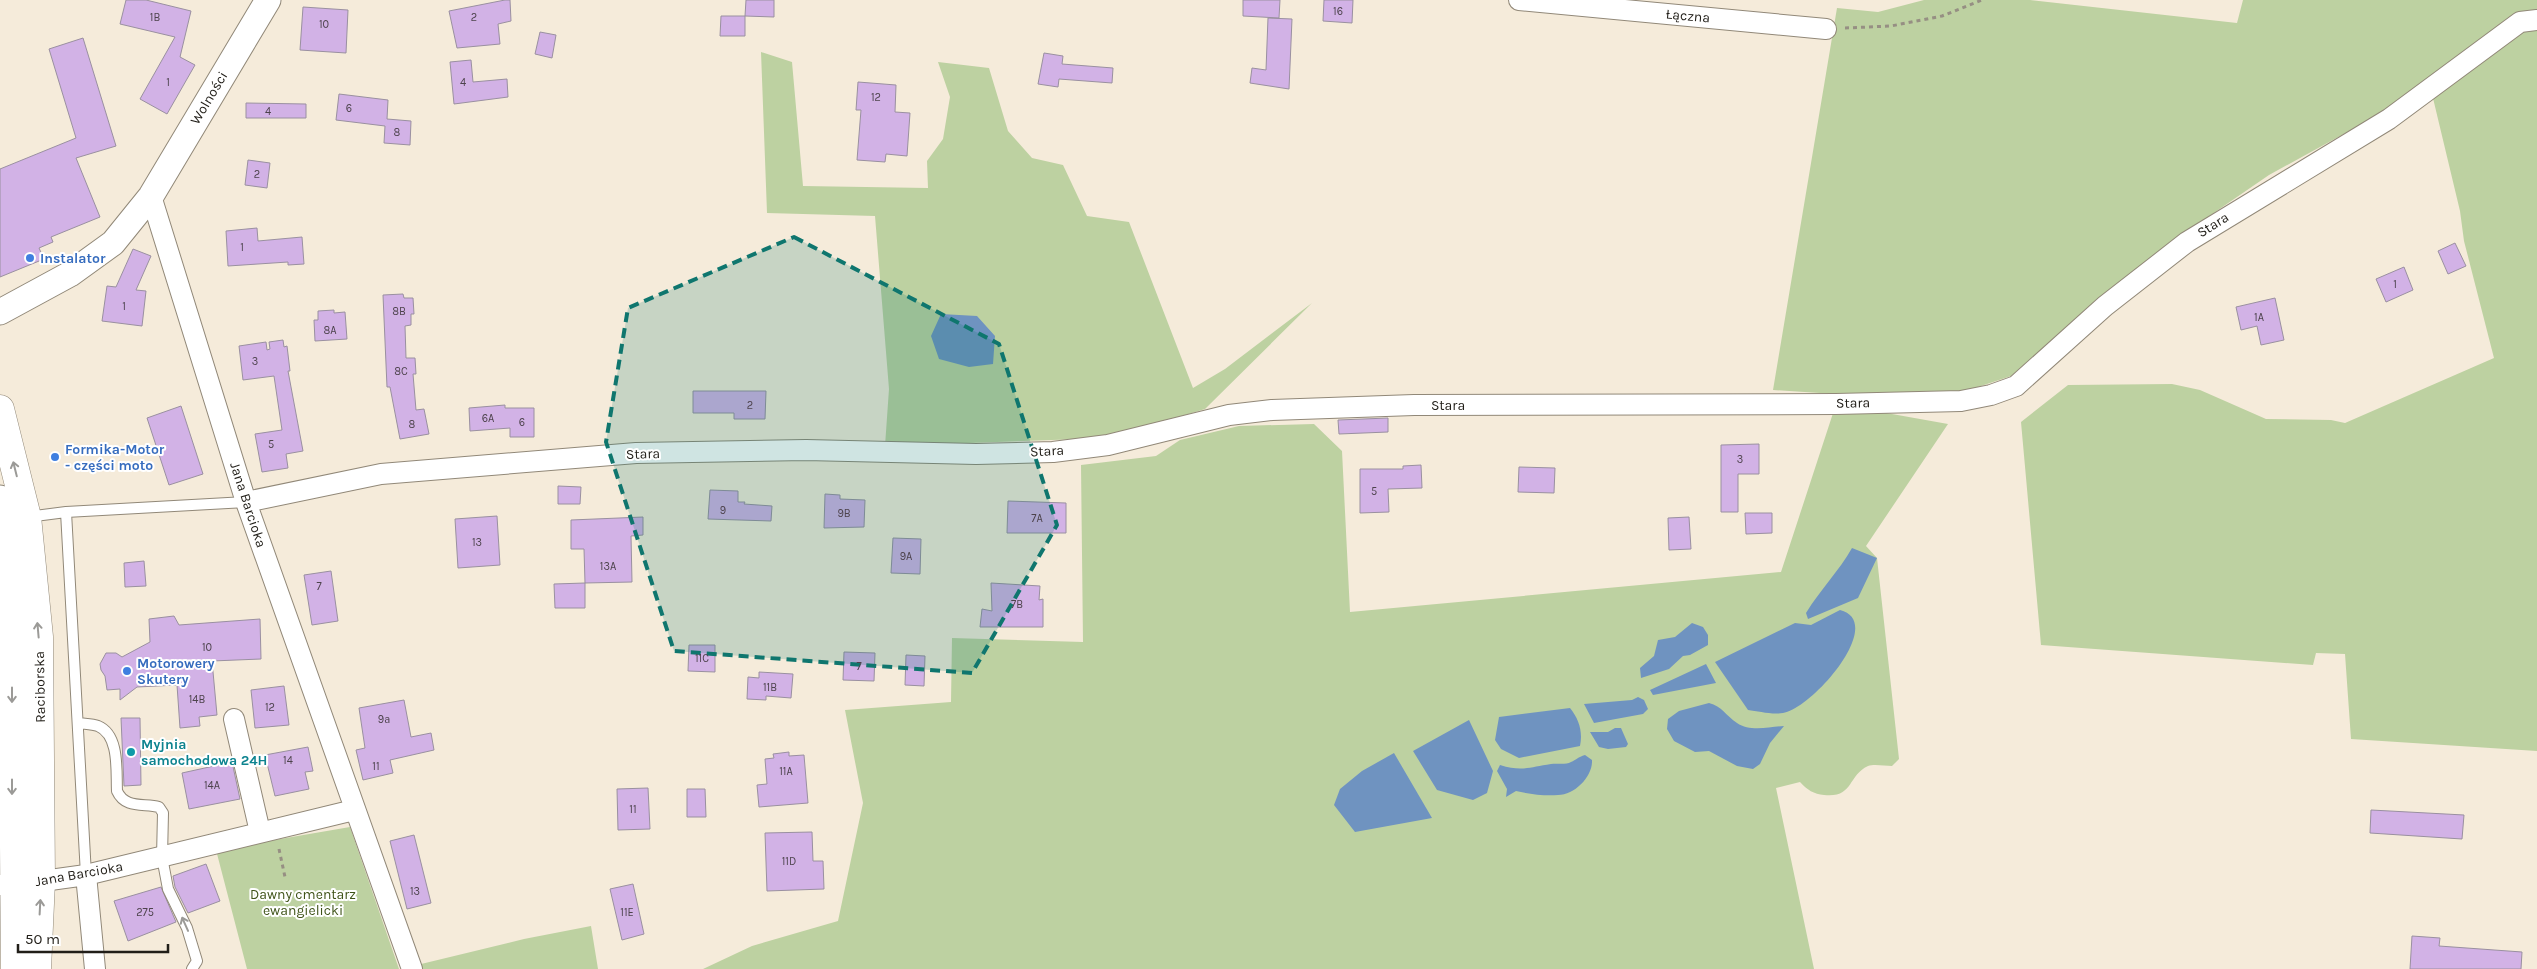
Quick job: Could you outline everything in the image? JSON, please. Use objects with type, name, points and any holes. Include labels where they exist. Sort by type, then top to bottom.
[{"type":"main road","name":"Raciborska","points":[[0,409],[27,517],[39,637],[42,880],[36,969]]},
{"type":"main road","name":"Raciborska","points":[[0,520],[3,554],[12,603],[5,891],[7,931],[15,969]]},
{"type":"street","name":"Wolności","points":[[0,312],[70,274],[113,243],[151,196],[268,0]]},
{"type":"street","name":"Łączna","points":[[1519,0],[1826,29]]},
{"type":"street","name":"Stara","points":[[246,502],[381,474],[636,453],[806,450],[976,454],[1053,452],[1108,446],[1213,419],[1272,410],[1414,405],[1614,406],[1952,401],[1991,394],[2016,386],[2105,306],[2187,242],[2389,119],[2520,22],[2537,20]]},
{"type":"street","name":"Jana Barcioka","points":[[151,196],[246,502],[412,969]]},
{"type":"street","points":[[0,498],[8,501],[27,517]]},
{"type":"street","points":[[0,520],[27,517]]},
{"type":"street","points":[[234,719],[267,830]]},
{"type":"street","name":"Jana Barcioka","points":[[5,891],[42,880],[86,875],[354,810]]},
{"type":"street","points":[[86,875],[95,969]]},
{"type":"lane","points":[[27,517],[66,512],[246,502]]},
{"type":"lane","points":[[66,512],[86,875]]},
{"type":"lane","points":[[78,723],[99,727],[110,736],[114,748],[116,791],[119,798],[129,804],[159,807],[163,813],[162,857],[168,888],[187,928],[195,953],[197,961],[192,969]]},
{"type":"path","points":[[1826,29],[1891,26],[1942,16],[1982,0]]},
{"type":"path","points":[[267,830],[285,877]]},
{"type":"highlighted area","points":[[794,237],[999,344],[1057,525],[972,673],[674,651],[606,442],[628,308]]},
{"type":"green space","points":[[1924,0],[2030,0],[2237,23],[2243,0],[2537,0],[2537,12],[2380,114],[2269,175],[2170,243],[2011,376],[1966,391],[1947,391],[1942,401],[1773,390],[1837,8],[1878,12]]},
{"type":"green space","points":[[2537,28],[2537,751],[2351,739],[2345,654],[2316,653],[2313,665],[2041,645],[2021,422],[2068,385],[2172,384],[2200,390],[2266,419],[2331,420],[2345,423],[2494,358],[2464,241],[2460,211],[2432,94],[2520,30]]},
{"type":"green space","points":[[761,52],[792,62],[803,186],[928,188],[927,161],[943,139],[950,97],[938,62],[989,68],[1008,131],[1032,158],[1063,165],[1087,216],[1129,222],[1193,388],[1225,369],[1312,303],[1205,409],[1110,438],[885,446],[889,389],[875,216],[767,213]]},
{"type":"green space","points":[[1836,404],[1948,424],[1866,546],[1877,558],[1899,759],[1892,766],[1868,766],[1856,775],[1846,790],[1834,795],[1814,793],[1800,782],[1776,788],[1814,969],[703,969],[752,946],[838,921],[863,803],[845,710],[951,702],[952,638],[1083,642],[1081,465],[1156,456],[1180,440],[1239,426],[1314,424],[1342,451],[1350,612],[1781,572]]},
{"type":"green space","name":"Dawny cmentarz ewangielicki","points":[[350,827],[399,969],[247,969],[216,850]]},
{"type":"green space","points":[[591,926],[598,969],[419,969],[417,965],[524,939]]},
{"type":"water","points":[[941,314],[977,316],[995,336],[993,364],[969,367],[939,359],[931,336]]},
{"type":"water","points":[[1852,548],[1877,558],[1858,598],[1808,619],[1806,613]]},
{"type":"water","points":[[1840,610],[1852,618],[1855,630],[1851,647],[1827,681],[1796,708],[1783,713],[1748,710],[1715,662],[1795,623],[1811,625]]},
{"type":"water","points":[[1692,623],[1703,627],[1708,635],[1708,645],[1690,655],[1683,656],[1669,669],[1641,678],[1640,668],[1654,656],[1658,640],[1675,637]]},
{"type":"water","points":[[1706,664],[1716,683],[1653,695],[1650,690]]},
{"type":"water","points":[[1638,697],[1644,700],[1648,709],[1643,714],[1594,723],[1584,704],[1632,700]]},
{"type":"water","points":[[1709,703],[1717,706],[1742,726],[1760,728],[1784,726],[1770,743],[1760,764],[1753,769],[1737,766],[1709,751],[1695,752],[1674,741],[1667,729],[1668,719],[1679,711]]},
{"type":"water","points":[[1570,708],[1580,726],[1580,746],[1519,758],[1501,749],[1495,740],[1499,717]]},
{"type":"water","points":[[1469,720],[1493,771],[1487,793],[1473,800],[1437,790],[1413,751]]},
{"type":"water","points":[[1615,728],[1621,728],[1628,744],[1626,747],[1608,749],[1599,747],[1590,732],[1608,732]]},
{"type":"water","points":[[1394,753],[1432,818],[1355,832],[1334,805],[1340,789],[1362,771]]},
{"type":"water","points":[[1585,755],[1592,760],[1590,772],[1582,784],[1571,792],[1547,795],[1516,791],[1506,797],[1507,789],[1497,771],[1500,765],[1526,768],[1567,763]]},
{"type":"building","points":[[126,0],[146,0],[191,11],[180,57],[195,65],[167,114],[140,99],[175,37],[120,24]]},
{"type":"building","points":[[510,0],[511,21],[498,24],[500,44],[457,48],[449,11]]},
{"type":"building","points":[[746,0],[774,0],[774,17],[745,16]]},
{"type":"building","points":[[1243,0],[1280,0],[1279,18],[1243,16]]},
{"type":"building","points":[[1324,0],[1353,0],[1352,23],[1323,21]]},
{"type":"building","points":[[303,7],[348,10],[346,53],[300,50]]},
{"type":"building","points":[[721,16],[745,16],[745,36],[720,36]]},
{"type":"building","points":[[1268,18],[1292,19],[1289,89],[1250,83],[1252,68],[1266,70]]},
{"type":"building","points":[[540,32],[556,35],[552,58],[535,54]]},
{"type":"building","points":[[83,38],[116,146],[76,158],[100,217],[51,237],[53,242],[39,248],[44,259],[0,277],[0,169],[76,138],[49,49]]},
{"type":"building","points":[[1044,53],[1063,56],[1062,64],[1113,68],[1112,83],[1059,79],[1058,87],[1038,84]]},
{"type":"building","points":[[471,60],[473,82],[507,79],[508,97],[454,104],[450,62]]},
{"type":"building","points":[[858,82],[896,85],[895,112],[910,113],[907,156],[886,154],[885,162],[857,160],[861,110],[856,110]]},
{"type":"building","points":[[339,94],[388,100],[387,119],[411,121],[410,145],[384,143],[385,126],[336,120]]},
{"type":"building","points":[[246,103],[306,104],[306,118],[246,118]]},
{"type":"building","points":[[248,160],[270,163],[267,188],[245,185]]},
{"type":"building","points":[[257,228],[258,241],[302,237],[304,264],[288,265],[288,262],[228,266],[226,231]]},
{"type":"building","points":[[2455,243],[2466,266],[2448,274],[2438,251]]},
{"type":"building","points":[[133,249],[151,256],[136,290],[146,291],[142,326],[102,321],[107,286],[116,287]]},
{"type":"building","points":[[2404,267],[2413,290],[2386,302],[2376,279]]},
{"type":"building","points":[[403,294],[404,298],[413,298],[414,314],[411,314],[411,325],[405,326],[406,358],[415,358],[416,374],[413,374],[416,410],[424,409],[429,434],[400,439],[390,387],[387,387],[383,295]]},
{"type":"building","points":[[2275,298],[2284,340],[2261,345],[2257,326],[2241,330],[2236,307]]},
{"type":"building","points":[[334,310],[334,313],[345,312],[347,339],[315,341],[314,320],[318,320],[318,311]]},
{"type":"building","points":[[283,340],[284,347],[287,346],[290,371],[288,371],[303,451],[286,454],[288,468],[262,472],[255,434],[282,430],[274,376],[243,380],[239,346],[266,342],[267,350],[270,349],[269,342]]},
{"type":"building","points":[[693,391],[766,391],[765,419],[734,419],[734,413],[693,413]]},
{"type":"building","points":[[505,405],[505,408],[534,408],[534,437],[510,437],[510,428],[470,431],[469,408]]},
{"type":"building","points":[[181,406],[203,474],[169,485],[147,418]]},
{"type":"building","points":[[1388,418],[1388,432],[1339,434],[1338,420]]},
{"type":"building","points":[[1759,444],[1759,474],[1738,474],[1738,512],[1721,512],[1721,445]]},
{"type":"building","points":[[1421,465],[1422,488],[1388,489],[1389,512],[1360,513],[1360,469],[1403,469],[1403,466]]},
{"type":"building","points":[[1519,467],[1555,468],[1554,493],[1518,492]]},
{"type":"building","points":[[558,486],[581,487],[580,504],[558,504]]},
{"type":"building","points":[[710,490],[738,491],[738,502],[772,506],[771,521],[708,519]]},
{"type":"building","points":[[825,494],[840,495],[840,499],[865,500],[864,527],[824,528]]},
{"type":"building","points":[[1008,501],[1066,503],[1066,533],[1007,533]]},
{"type":"building","points":[[1745,513],[1772,513],[1772,533],[1746,534]]},
{"type":"building","points":[[497,516],[500,565],[458,568],[455,519]]},
{"type":"building","points":[[643,517],[643,535],[631,536],[632,582],[585,583],[584,549],[571,549],[571,520]]},
{"type":"building","points":[[1689,517],[1691,549],[1669,550],[1668,518]]},
{"type":"building","points":[[893,538],[921,539],[920,574],[891,573]]},
{"type":"building","points":[[144,561],[146,586],[125,587],[124,563]]},
{"type":"building","points":[[331,571],[338,621],[312,625],[304,575]]},
{"type":"building","points":[[585,583],[585,608],[555,608],[554,584]]},
{"type":"building","points":[[991,583],[1040,586],[1039,600],[1043,599],[1043,627],[980,627],[982,609],[992,611]]},
{"type":"building","points":[[174,616],[179,625],[260,619],[261,659],[212,661],[217,715],[199,717],[200,726],[180,728],[177,685],[137,687],[120,700],[120,689],[107,690],[105,676],[101,670],[100,664],[106,653],[116,653],[122,657],[150,642],[149,619]]},
{"type":"building","points":[[689,645],[715,645],[715,672],[688,671]]},
{"type":"building","points":[[844,652],[875,653],[874,681],[843,680]]},
{"type":"building","points":[[906,655],[925,656],[924,686],[905,685]]},
{"type":"building","points":[[759,672],[793,674],[791,698],[766,696],[766,700],[747,699],[748,677],[759,678]]},
{"type":"building","points":[[284,686],[289,725],[255,728],[251,690]]},
{"type":"building","points":[[404,700],[411,737],[431,733],[434,750],[390,760],[393,773],[363,780],[356,750],[365,748],[359,708]]},
{"type":"building","name":"Myjnia samochodowa 24H","points":[[121,718],[140,718],[141,785],[124,786]]},
{"type":"building","points":[[308,747],[313,771],[305,772],[309,789],[275,796],[265,755]]},
{"type":"building","points":[[789,752],[789,756],[804,755],[808,803],[759,807],[757,785],[767,784],[765,759],[774,758],[773,754]]},
{"type":"building","points":[[232,762],[240,799],[189,809],[182,773]]},
{"type":"building","points":[[648,788],[650,829],[618,830],[617,789]]},
{"type":"building","points":[[687,789],[705,789],[706,817],[687,817]]},
{"type":"building","points":[[2371,810],[2464,815],[2462,839],[2370,833]]},
{"type":"building","points":[[812,832],[813,861],[823,861],[824,889],[767,891],[765,833]]},
{"type":"building","points":[[414,835],[431,903],[407,909],[390,841]]},
{"type":"building","points":[[206,864],[220,901],[188,913],[175,887],[173,876]]},
{"type":"building","points":[[633,884],[644,934],[622,940],[610,889]]},
{"type":"building","points":[[161,887],[176,922],[128,941],[114,901]]},
{"type":"building","points":[[2412,936],[2440,938],[2439,946],[2522,952],[2521,969],[2410,969]]},
{"type":"place","name":"Instalator","points":[[30,258]]},
{"type":"place","name":"Formika-Motor - części moto","points":[[55,457]]},
{"type":"place","name":"Motorowery Skutery","points":[[127,671]]},
{"type":"place","name":"Myjnia samochodowa 24H","points":[[131,752]]}]
